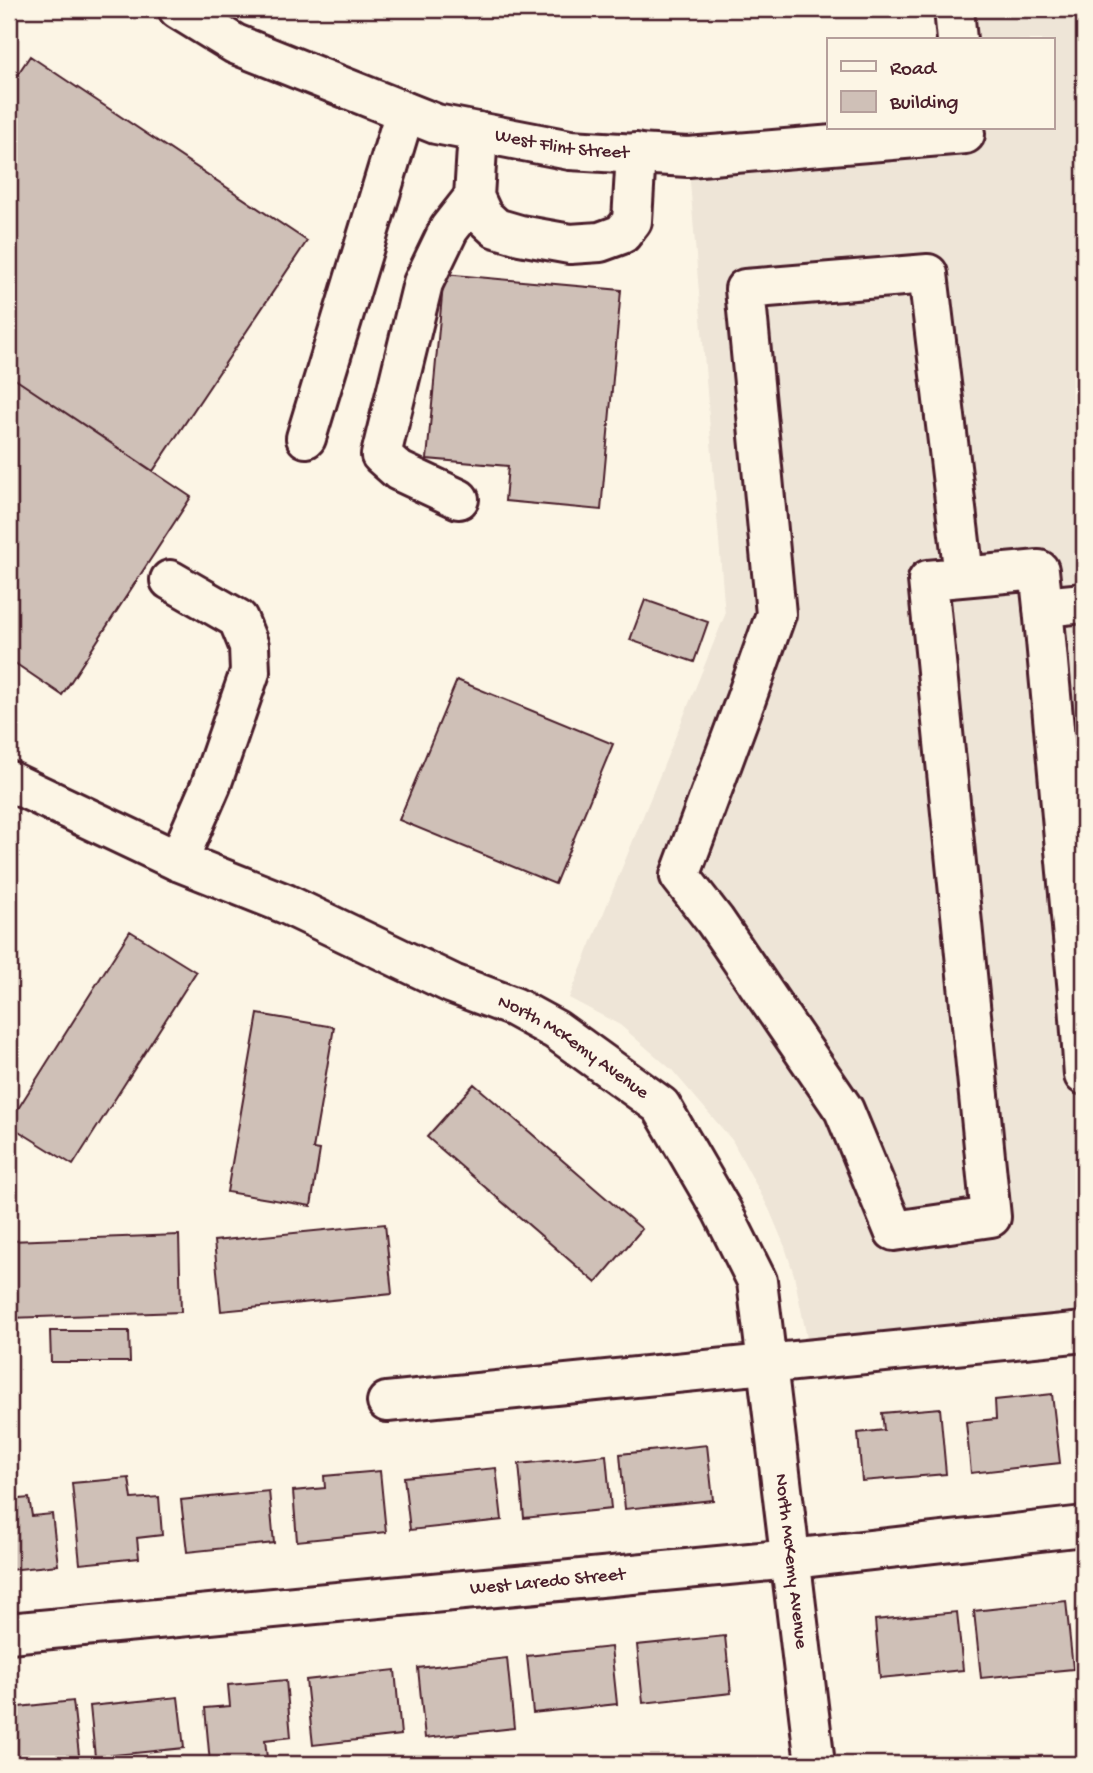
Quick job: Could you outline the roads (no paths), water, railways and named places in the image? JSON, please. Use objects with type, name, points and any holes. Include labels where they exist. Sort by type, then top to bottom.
[{"type":"street","name":"West Flint Street","points":[[177,9],[235,44],[436,124],[570,150],[688,157],[965,134],[964,130]]},
{"type":"street","points":[[954,9],[957,38]]},
{"type":"street","points":[[306,438],[405,112]]},
{"type":"street","points":[[478,132],[474,198],[483,216],[496,228],[570,244],[600,242],[622,234],[632,221],[636,153]]},
{"type":"street","points":[[459,499],[399,471],[382,455],[423,283],[449,229],[474,198]]},
{"type":"street","points":[[964,576],[928,274],[746,289],[776,614],[680,876],[715,921],[844,1110],[894,1231],[991,1217],[928,580],[1039,570],[1043,607],[1070,755],[1084,1075]]},
{"type":"street","points":[[170,580],[238,618],[249,646],[250,673],[211,785],[178,861]]},
{"type":"street","points":[[1043,607],[1084,603]]},
{"type":"street","name":"North McKemy Avenue","points":[[9,781],[178,861],[286,904],[453,984],[514,1007],[556,1031],[661,1106],[722,1211],[757,1281],[815,1764]]},
{"type":"street","points":[[387,1402],[1084,1332]]},
{"type":"street","name":"West Laredo Street","points":[[9,1633],[791,1559],[1084,1526]]}]
